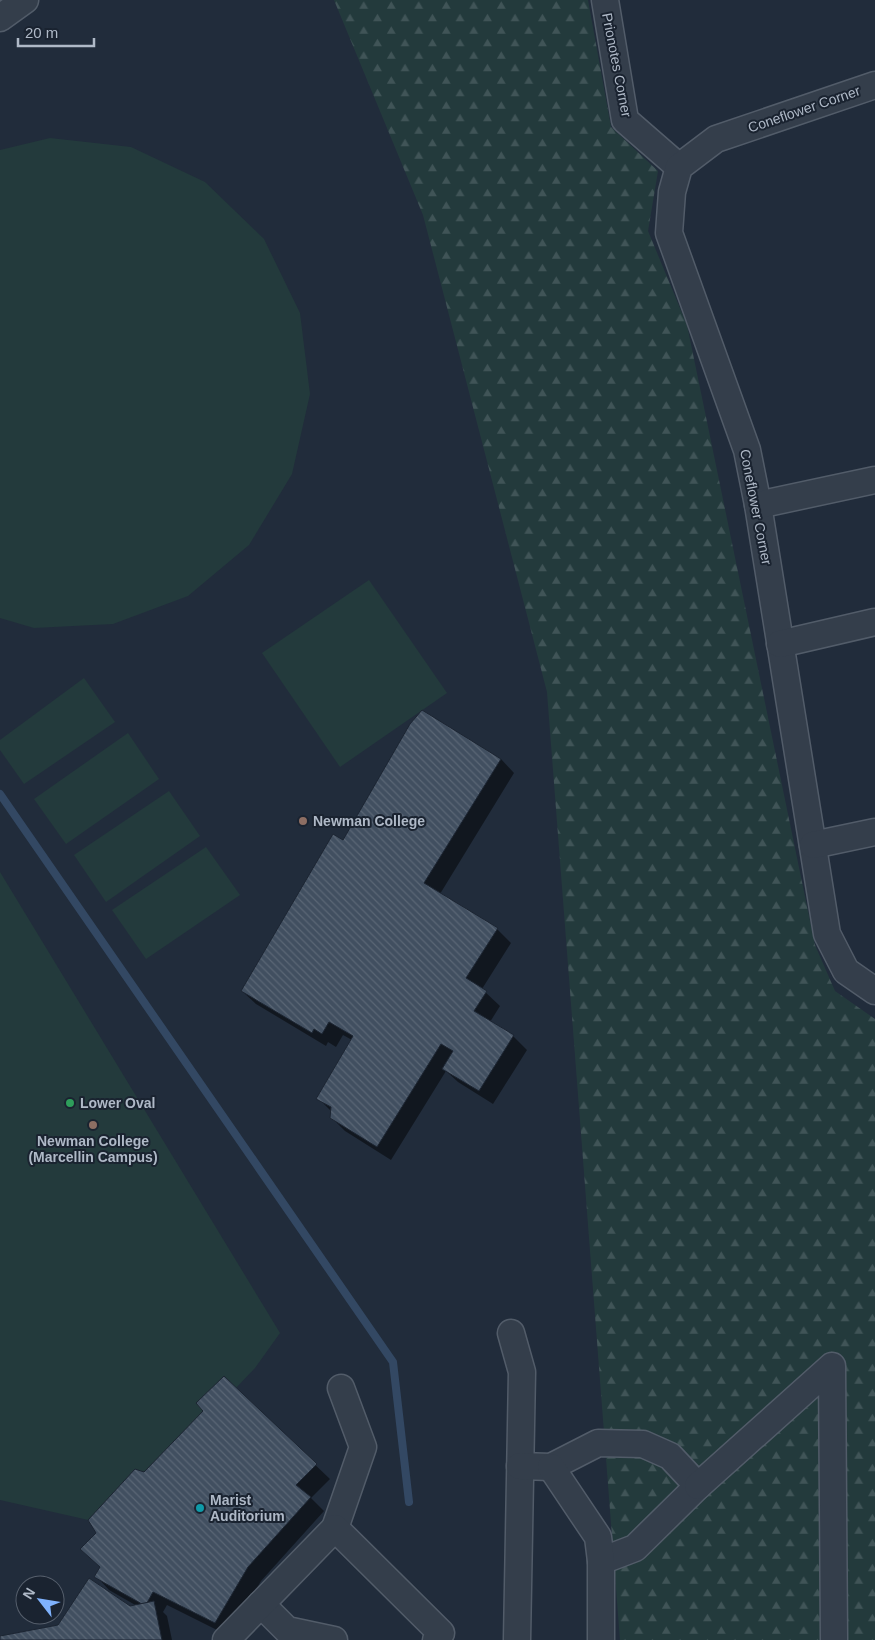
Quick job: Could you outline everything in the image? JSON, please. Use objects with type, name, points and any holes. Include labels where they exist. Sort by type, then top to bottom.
[{"type":"street","points":[[0,18],[25,0]]},
{"type":"street","name":"Prionotes Corner","points":[[605,0],[625,120],[679,168]]},
{"type":"street","name":"Coneflower Corner","points":[[875,85],[716,139],[679,168],[672,192],[669,233],[747,450],[758,505],[828,934],[846,971],[875,991]]},
{"type":"street","points":[[758,505],[875,480]]},
{"type":"street","points":[[780,644],[875,622]]},
{"type":"street","points":[[813,845],[875,832]]},
{"type":"street","points":[[511,1333],[522,1372],[517,1640]]},
{"type":"street","points":[[601,1561],[635,1548],[698,1486],[832,1366],[834,1640]]},
{"type":"street","points":[[226,1640],[335,1528],[363,1447],[341,1388]]},
{"type":"street","points":[[520,1466],[551,1467],[598,1443],[643,1444],[670,1456],[698,1486]]},
{"type":"street","points":[[551,1467],[598,1537],[601,1561],[601,1640]]},
{"type":"street","points":[[335,1528],[441,1633],[436,1640]]},
{"type":"street","points":[[261,1604],[286,1630],[334,1640]]},
{"type":"green space","points":[[334,0],[588,0],[611,127],[658,171],[648,231],[687,325],[815,945],[835,991],[875,1019],[875,1640],[620,1640],[547,692],[423,215]]},
{"type":"green space","points":[[50,138],[131,147],[205,182],[264,239],[300,313],[310,394],[292,474],[249,545],[188,596],[113,624],[34,628],[0,618],[0,150]]},
{"type":"green space","points":[[369,580],[447,693],[340,767],[262,653]]},
{"type":"green space","points":[[84,678],[115,722],[24,784],[0,750],[0,740]]},
{"type":"green space","points":[[128,733],[159,779],[66,844],[34,799]]},
{"type":"green space","points":[[169,791],[200,836],[106,902],[74,855]]},
{"type":"green space","points":[[206,847],[240,895],[146,959],[112,910]]},
{"type":"green space","name":"Lower Oval","points":[[0,872],[280,1333],[255,1368],[106,1524],[0,1500]]},
{"type":"building","points":[[422,710],[501,759],[424,883],[498,928],[466,978],[487,991],[474,1011],[514,1035],[479,1091],[442,1069],[453,1051],[441,1044],[377,1147],[330,1118],[331,1107],[316,1099],[353,1036],[329,1022],[322,1034],[314,1029],[312,1033],[241,991],[333,834],[343,840],[410,724]]},
{"type":"building","name":"Marist Auditorium","points":[[224,1376],[317,1464],[296,1485],[311,1497],[248,1567],[215,1623],[153,1592],[147,1603],[142,1604],[94,1577],[100,1567],[80,1549],[96,1533],[88,1520],[135,1469],[144,1472],[203,1411],[196,1403]]},
{"type":"building","points":[[89,1578],[130,1606],[154,1601],[162,1640],[0,1640],[0,1636],[65,1625],[65,1614]]},
{"type":"waterway","points":[[0,794],[393,1362],[409,1502]]},
{"type":"place","name":"Newman College","points":[[303,821]]},
{"type":"place","name":"Lower Oval","points":[[70,1103]]},
{"type":"place","name":"Newman College (Marcellin Campus)","points":[[93,1125]]},
{"type":"place","name":"Marist Auditorium","points":[[200,1508]]}]
